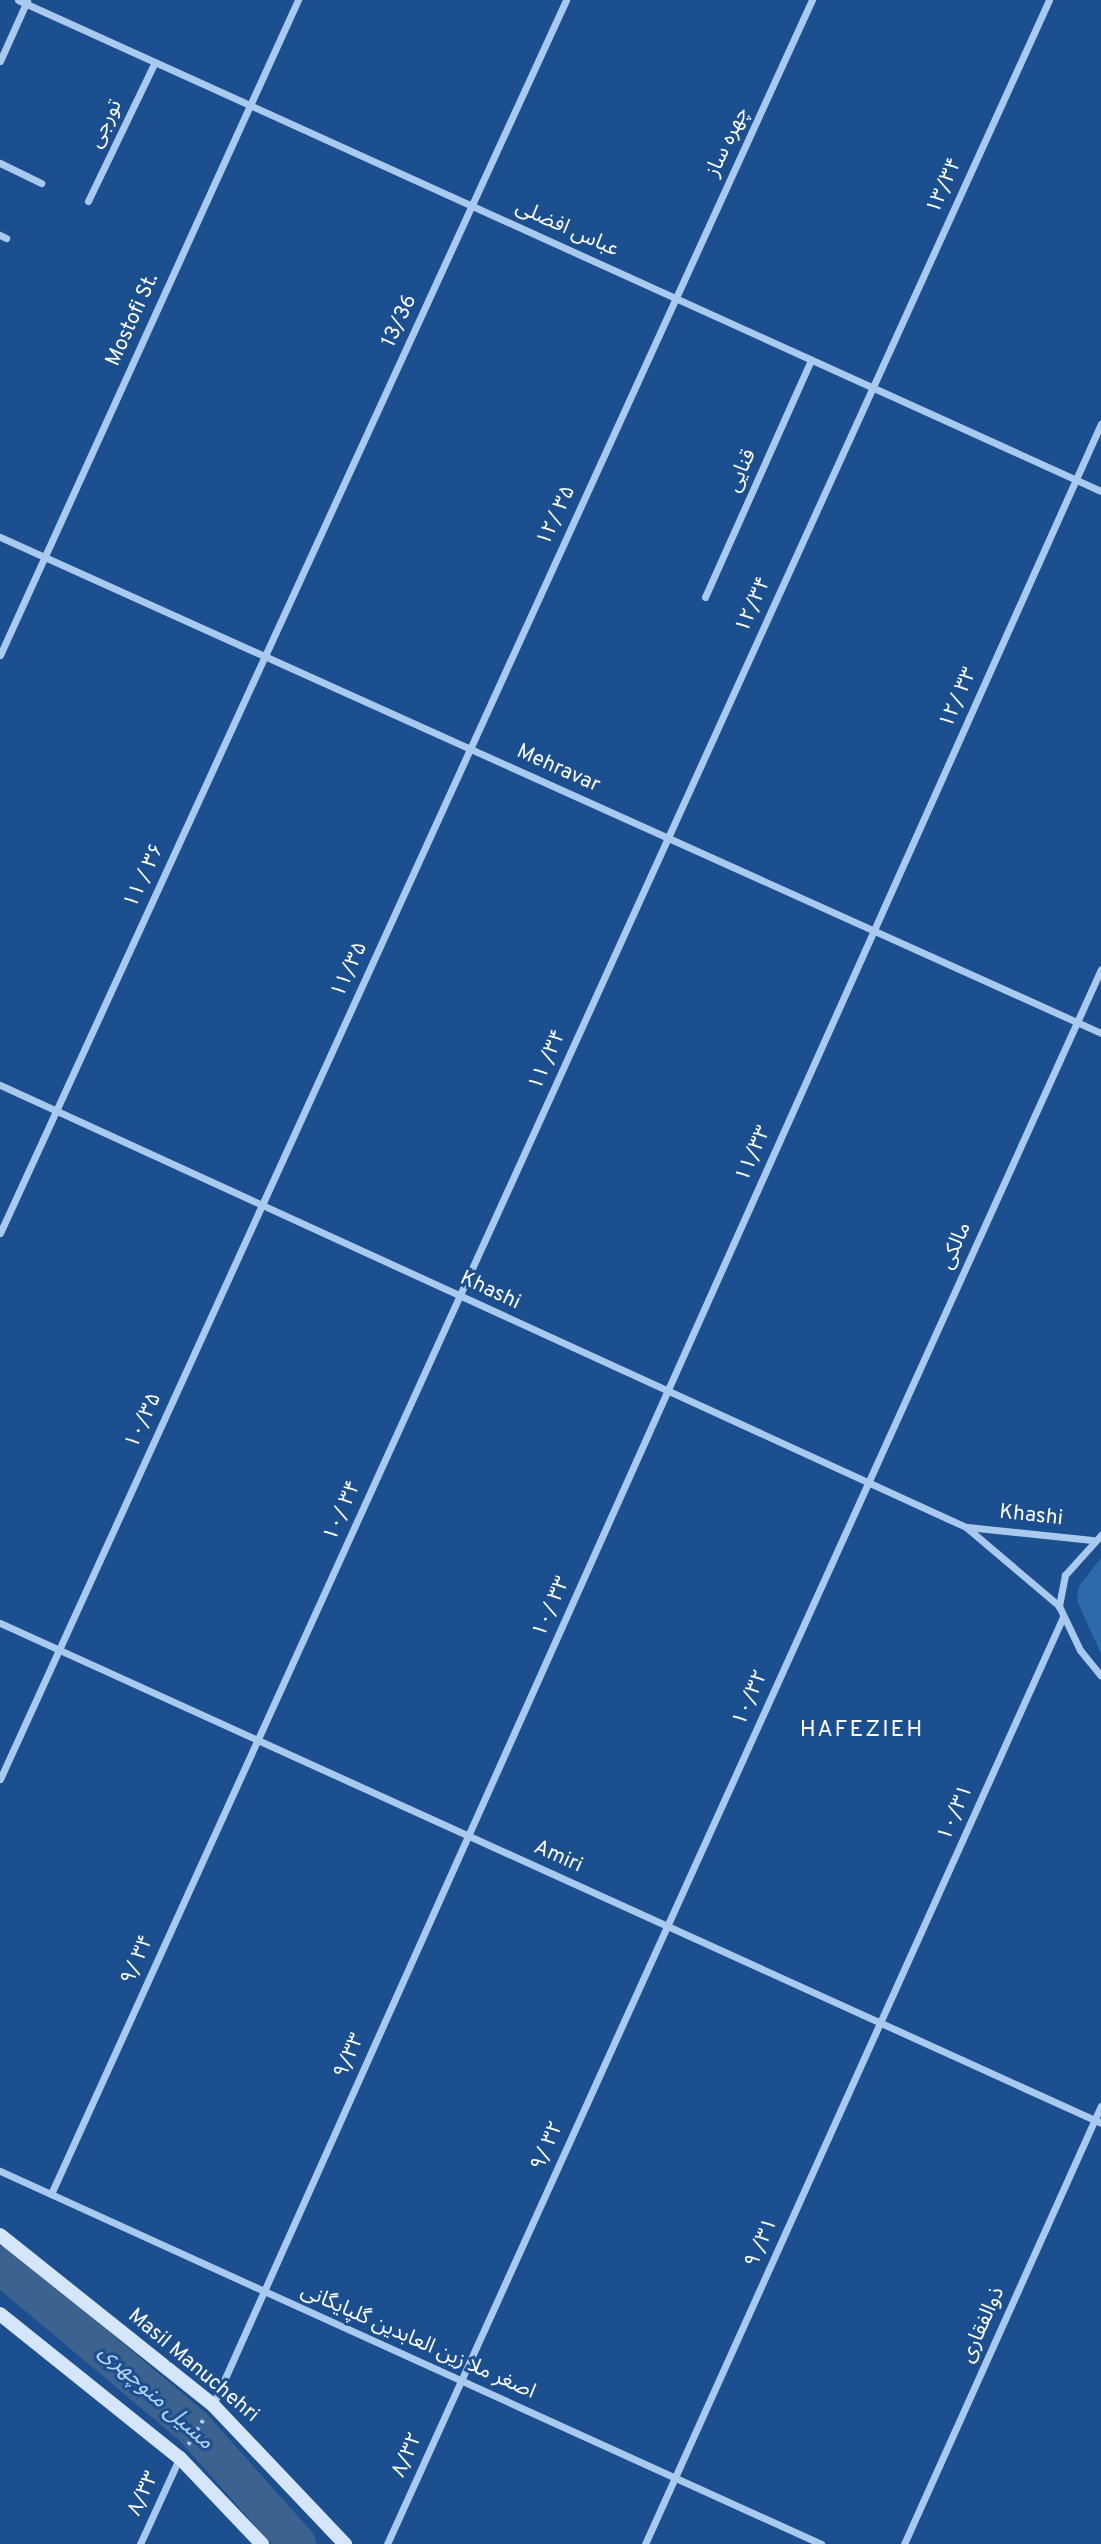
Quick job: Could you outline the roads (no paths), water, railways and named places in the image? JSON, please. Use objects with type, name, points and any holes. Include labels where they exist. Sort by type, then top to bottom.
[{"type":"main road","name":"Masil Manuchehri","points":[[0,2235],[213,2405],[345,2544]]},
{"type":"main road","points":[[0,2314],[180,2458],[262,2544]]},
{"type":"street","name":"عباس افضلی","points":[[18,0],[1101,491]]},
{"type":"street","name":"Mostofi St.","points":[[0,655],[298,0]]},
{"type":"street","name":"13/36","points":[[265,656],[566,0]]},
{"type":"street","name":"چهره ساز","points":[[676,298],[812,0]]},
{"type":"street","name":"۱۳/۳۴","points":[[872,387],[1049,0]]},
{"type":"street","points":[[0,61],[27,2]]},
{"type":"street","name":"تورجی","points":[[88,201],[155,62]]},
{"type":"street","points":[[0,163],[41,183]]},
{"type":"street","name":"۱۲/ ۳۵","points":[[470,749],[676,298]]},
{"type":"street","name":"قنایی","points":[[705,597],[811,360]]},
{"type":"street","name":"۱۲/۳۴","points":[[668,838],[872,387]]},
{"type":"street","name":"۱۲/ ۳۳","points":[[874,931],[1101,424]]},
{"type":"street","name":"Mehravar","points":[[0,537],[1101,1033]]},
{"type":"street","name":"۱۱ / ۳۶","points":[[0,1233],[265,656]]},
{"type":"street","name":"۱۱/۳۵","points":[[262,1206],[470,749]]},
{"type":"street","name":"۱۱ /۳۴","points":[[459,1297],[668,838]]},
{"type":"street","name":"۱۱/۳۳","points":[[667,1392],[874,931]]},
{"type":"street","name":"مالکی","points":[[867,1484],[1101,969]]},
{"type":"street","name":"Khashi","points":[[0,1085],[966,1527],[1059,1606]]},
{"type":"street","name":"۱۰/۳۵","points":[[0,1779],[262,1206]]},
{"type":"street","name":"۱۰/ ۳۴","points":[[258,1740],[459,1297]]},
{"type":"street","name":"۱۰/ ۳۳","points":[[468,1835],[667,1392]]},
{"type":"street","name":"۱۰/۳۲","points":[[667,1926],[867,1484]]},
{"type":"street","name":"Khashi","points":[[966,1527],[1092,1541]]},
{"type":"street","points":[[1101,1535],[1092,1541],[1065,1575],[1059,1606],[1063,1617],[1101,1676]]},
{"type":"street","name":"۱۰/۳۱","points":[[880,2023],[1063,1617]]},
{"type":"street","name":"Amiri","points":[[0,1623],[1098,2121]]},
{"type":"street","name":"۹/ ۳۴","points":[[51,2194],[258,1740]]},
{"type":"street","name":"۹/۳۳","points":[[213,2405],[468,1835]]},
{"type":"street","name":"۹/ ۳۲","points":[[461,2381],[667,1926]]},
{"type":"street","name":"۹ /۳۱","points":[[645,2544],[880,2023]]},
{"type":"street","name":"ذوالفقاری","points":[[904,2544],[1098,2121],[1101,2106]]},
{"type":"street","name":"اصغر ملا زین العابدین گلپایگانی","points":[[0,2171],[821,2544]]},
{"type":"street","name":"۸/۳۲","points":[[387,2544],[461,2381]]},
{"type":"street","name":"۸/۳۳","points":[[140,2544],[180,2458]]},
{"type":"waterway","name":"مسیل منوچهری","points":[[0,2265],[192,2426],[297,2544]]},
{"type":"district","name":"HAFEZIEH","points":[[862,1731]]}]
